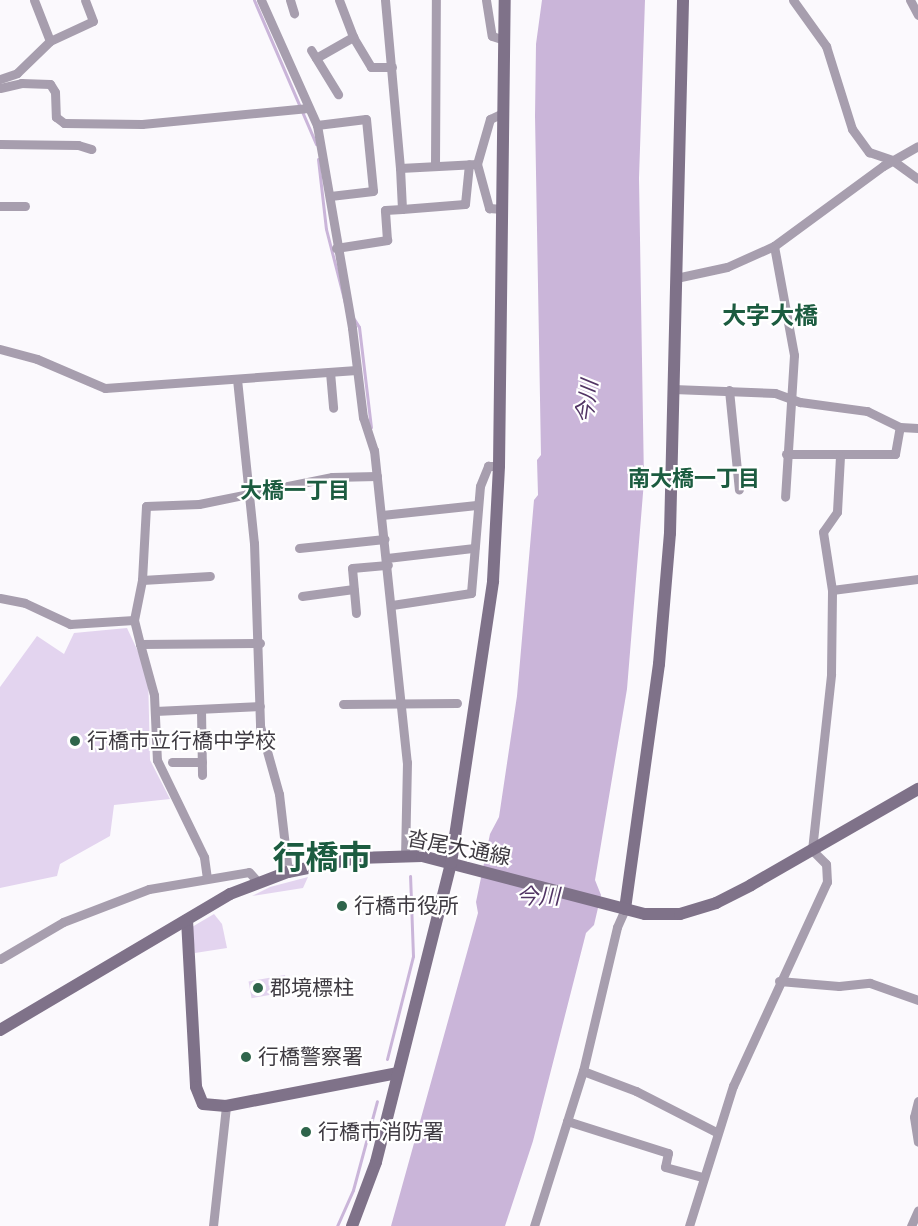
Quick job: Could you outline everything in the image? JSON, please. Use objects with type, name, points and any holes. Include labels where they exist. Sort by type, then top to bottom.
[{"type":"street","points":[[34,0],[50,41]]},
{"type":"street","points":[[0,78],[17,73],[50,41],[93,21],[85,0]]},
{"type":"street","points":[[261,0],[317,125],[330,196],[336,248],[352,328],[356,370],[377,476],[385,539],[402,705],[407,797],[405,855]]},
{"type":"street","points":[[290,0],[294,13]]},
{"type":"street","points":[[339,0],[353,37],[371,67],[392,67]]},
{"type":"street","points":[[385,0],[402,209]]},
{"type":"street","points":[[435,166],[436,0]]},
{"type":"street","points":[[486,0],[492,36],[504,40]]},
{"type":"street","points":[[352,1226],[376,1162],[451,863],[493,581],[499,466],[505,0]]},
{"type":"street","points":[[534,1226],[583,1071],[616,927],[659,663],[670,533],[683,0]]},
{"type":"street","points":[[793,0],[826,46],[852,129],[869,152],[892,160],[918,179]]},
{"type":"street","points":[[910,0],[918,15]]},
{"type":"street","points":[[338,94],[314,54],[353,37]]},
{"type":"street","points":[[0,88],[21,83],[50,84],[55,92],[56,117],[64,123],[142,123],[308,108]]},
{"type":"street","points":[[336,248],[387,240],[385,210],[465,204],[473,164],[490,119],[502,113]]},
{"type":"street","points":[[317,125],[366,119],[374,191],[330,196]]},
{"type":"street","points":[[0,144],[78,145],[91,149]]},
{"type":"street","points":[[676,278],[726,267],[774,246],[892,160],[918,146]]},
{"type":"street","points":[[400,168],[473,164]]},
{"type":"street","points":[[473,164],[489,208],[502,209]]},
{"type":"street","points":[[0,206],[24,206]]},
{"type":"street","points":[[774,246],[794,355],[788,398],[785,497]]},
{"type":"street","points":[[0,349],[37,359],[105,388],[356,370]]},
{"type":"street","points":[[330,372],[333,408]]},
{"type":"street","points":[[237,379],[246,494],[254,543],[260,643],[262,741],[279,794],[288,872]]},
{"type":"street","points":[[674,389],[775,393],[788,398],[867,411],[900,427],[918,428]]},
{"type":"street","points":[[729,390],[739,490]]},
{"type":"street","points":[[786,454],[840,456],[895,454],[900,427]]},
{"type":"street","points":[[689,1226],[716,1132],[779,981],[827,882],[826,864],[812,850],[831,674],[832,590],[823,532],[837,512],[840,456]]},
{"type":"street","points":[[392,605],[471,593],[476,505],[485,470],[488,466],[499,466]]},
{"type":"street","points":[[207,878],[204,857],[157,760],[151,673],[134,620],[142,580],[146,506],[199,504],[332,477],[377,476]]},
{"type":"street","points":[[382,515],[476,505]]},
{"type":"street","points":[[299,548],[385,539]]},
{"type":"street","points":[[356,613],[352,568],[474,548]]},
{"type":"street","points":[[142,580],[210,576]]},
{"type":"street","points":[[832,590],[918,579]]},
{"type":"street","points":[[302,596],[354,589]]},
{"type":"street","points":[[0,598],[25,603],[70,624],[134,620]]},
{"type":"street","points":[[140,644],[260,643]]},
{"type":"street","points":[[343,704],[457,704]]},
{"type":"street","points":[[155,711],[260,706]]},
{"type":"street","points":[[201,709],[202,775]]},
{"type":"street","points":[[172,762],[202,762]]},
{"type":"street","name":"沓尾大通線","points":[[0,1030],[187,920],[258,882],[288,872],[357,858],[405,855],[451,863],[619,907],[663,915],[695,911],[812,850],[918,787]]},
{"type":"street","points":[[0,959],[63,922],[111,901],[207,878],[249,872],[258,882]]},
{"type":"street","points":[[187,920],[197,1096],[203,1104],[226,1106],[398,1073]]},
{"type":"street","points":[[779,981],[840,986],[870,983],[918,1000]]},
{"type":"street","points":[[583,1071],[636,1091],[716,1132]]},
{"type":"street","points":[[918,1101],[914,1117],[918,1142]]},
{"type":"street","points":[[213,1226],[226,1106]]},
{"type":"street","points":[[567,1121],[668,1153],[664,1167],[702,1178]]},
{"type":"street","points":[[911,1226],[918,1210]]},
{"type":"shaded area","name":"行橋市立行橋中学校","points":[[127,628],[148,673],[150,760],[170,799],[114,805],[110,836],[60,864],[57,876],[0,888],[0,687],[37,636],[64,654],[74,633]]},
{"type":"shaded area","points":[[308,877],[303,888],[252,896],[270,887]]},
{"type":"shaded area","points":[[214,914],[222,924],[227,948],[195,953],[192,927]]},
{"type":"shaded area","points":[[285,975],[288,992],[252,998],[249,981]]},
{"type":"water","name":"今川","points":[[542,0],[645,0],[639,178],[644,481],[627,689],[595,880],[601,895],[594,925],[586,933],[533,1141],[505,1226],[391,1226],[478,913],[476,902],[490,834],[499,817],[517,696],[534,500],[538,495],[537,460],[541,455],[535,116],[536,44]]},
{"type":"waterway","points":[[254,0],[316,144]]},
{"type":"waterway","points":[[318,159],[326,229],[345,303]]},
{"type":"waterway","points":[[354,319],[359,327],[371,427]]},
{"type":"waterway","points":[[387,1059],[413,956],[410,876]]},
{"type":"waterway","points":[[337,1226],[353,1190],[377,1101]]},
{"type":"place","name":"行橋市立行橋中学校","points":[[75,741]]},
{"type":"place","name":"行橋市役所","points":[[342,906]]},
{"type":"place","name":"郡境標柱","points":[[258,988]]},
{"type":"place","name":"行橋警察署","points":[[246,1057]]},
{"type":"place","name":"行橋市消防署","points":[[306,1132]]},
{"type":"district","name":"大字大橋","points":[[770,316]]},
{"type":"district","name":"南大橋一丁目","points":[[694,479]]},
{"type":"district","name":"大橋一丁目","points":[[295,491]]},
{"type":"district","name":"行橋市","points":[[322,858]]}]
